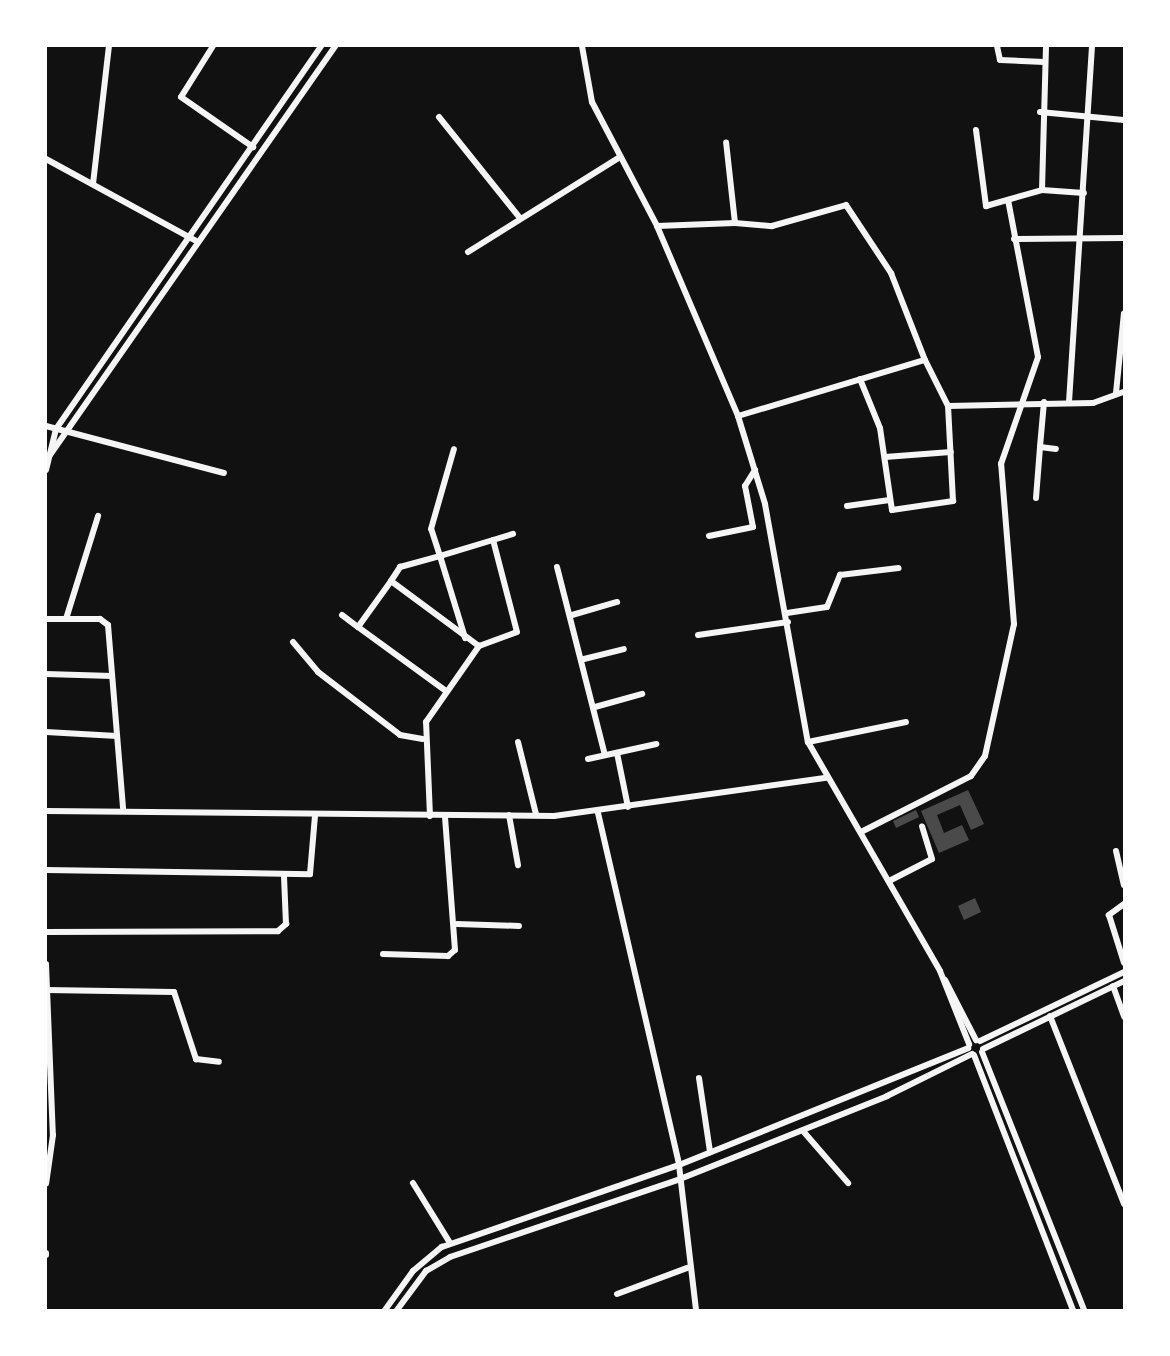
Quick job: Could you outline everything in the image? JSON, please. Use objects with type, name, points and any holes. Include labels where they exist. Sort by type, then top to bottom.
[{"type":"street","points":[[93,184],[109,46]]},
{"type":"street","points":[[213,46],[181,97],[253,147]]},
{"type":"street","points":[[50,455],[48,441],[321,46]]},
{"type":"street","points":[[46,470],[50,455],[335,46]]},
{"type":"street","points":[[582,46],[588,92],[657,226],[738,416],[755,470],[787,613],[808,742],[825,778],[863,831],[891,880],[943,979],[973,1047],[1073,1311]]},
{"type":"street","points":[[997,46],[1000,60],[1044,62]]},
{"type":"street","points":[[1042,190],[1040,112],[1046,46]]},
{"type":"street","points":[[1069,402],[1092,46]]},
{"type":"street","points":[[1040,112],[1087,114],[1125,120]]},
{"type":"street","points":[[439,117],[520,218]]},
{"type":"street","points":[[976,130],[981,201],[986,206],[1042,190],[1084,193]]},
{"type":"street","points":[[726,142],[735,223]]},
{"type":"street","points":[[468,252],[620,157]]},
{"type":"street","points":[[46,159],[187,240],[198,242]]},
{"type":"street","points":[[863,831],[971,776],[985,756],[1014,624],[1001,464],[1028,400],[1037,329],[1014,239],[1008,200]]},
{"type":"street","points":[[657,226],[735,223],[772,226],[846,205],[891,273],[925,360],[948,406],[953,501],[892,510],[885,457],[860,379]]},
{"type":"street","points":[[1014,239],[1125,238]]},
{"type":"street","points":[[1116,393],[1125,313]]},
{"type":"street","points":[[134,316],[144,321]]},
{"type":"street","points":[[738,416],[925,360]]},
{"type":"street","points":[[948,406],[1028,400],[1093,403],[1125,392]]},
{"type":"street","points":[[1036,498],[1044,402]]},
{"type":"street","points":[[46,426],[65,436],[153,449],[224,473]]},
{"type":"street","points":[[48,441],[59,443]]},
{"type":"street","points":[[1040,447],[1056,449]]},
{"type":"street","points":[[454,449],[432,529],[465,638]]},
{"type":"street","points":[[885,457],[951,452]]},
{"type":"street","points":[[709,536],[753,527],[745,486],[755,470]]},
{"type":"street","points":[[847,506],[890,500]]},
{"type":"street","points":[[66,619],[98,516]]},
{"type":"street","points":[[358,627],[400,567],[513,534]]},
{"type":"street","points":[[383,954],[451,955],[457,924],[423,739],[446,691],[479,646],[517,632],[494,540]]},
{"type":"street","points":[[557,567],[584,659],[606,755]]},
{"type":"street","points":[[787,613],[827,607],[841,575],[899,568]]},
{"type":"street","points":[[391,581],[479,646]]},
{"type":"street","points":[[572,615],[617,602]]},
{"type":"street","points":[[342,615],[446,691]]},
{"type":"street","points":[[46,619],[105,622],[123,809]]},
{"type":"street","points":[[698,635],[788,622]]},
{"type":"street","points":[[293,642],[318,672],[400,735],[423,739]]},
{"type":"street","points":[[584,659],[624,649]]},
{"type":"street","points":[[46,674],[112,676]]},
{"type":"street","points":[[595,707],[642,694]]},
{"type":"street","points":[[808,742],[906,722]]},
{"type":"street","points":[[46,732],[117,736]]},
{"type":"street","points":[[518,742],[536,814]]},
{"type":"street","points":[[588,759],[656,744]]},
{"type":"street","points":[[617,752],[628,807]]},
{"type":"street","points":[[46,811],[123,809],[315,816],[598,813],[825,778]]},
{"type":"street","points":[[598,813],[679,1165],[687,1268],[696,1311]]},
{"type":"street","points":[[509,815],[518,865]]},
{"type":"street","points":[[46,870],[284,876],[313,873],[315,816]]},
{"type":"street","points":[[891,880],[932,859],[922,827]]},
{"type":"street","points":[[1116,851],[1125,885]]},
{"type":"street","points":[[46,932],[278,931],[286,925],[284,876]]},
{"type":"street","points":[[1125,904],[1110,915],[1125,964]]},
{"type":"street","points":[[457,924],[519,926]]},
{"type":"street","points":[[46,964],[53,1135],[46,1184]]},
{"type":"street","points":[[397,1311],[426,1270],[450,1256],[680,1179],[803,1131],[1125,972]]},
{"type":"street","points":[[983,1051],[1125,981]]},
{"type":"street","points":[[1112,986],[1125,1017]]},
{"type":"street","points":[[47,990],[174,992],[196,1059],[219,1062]]},
{"type":"street","points":[[1050,1016],[1125,1204]]},
{"type":"street","points":[[385,1311],[424,1259],[450,1244],[679,1165],[973,1047],[983,1051],[1084,1311]]},
{"type":"street","points":[[699,1079],[710,1152]]},
{"type":"street","points":[[803,1131],[848,1183]]},
{"type":"street","points":[[413,1183],[450,1244]]},
{"type":"street","points":[[1036,1215],[1045,1211]]},
{"type":"street","points":[[617,1294],[687,1268]]},
{"type":"building","points":[[968,790],[984,824],[971,830],[960,805],[937,815],[944,833],[962,825],[969,840],[939,853],[921,811]]},
{"type":"building","points":[[916,810],[919,817],[896,828],[893,821]]},
{"type":"building","points":[[975,898],[981,912],[964,920],[958,906]]}]
